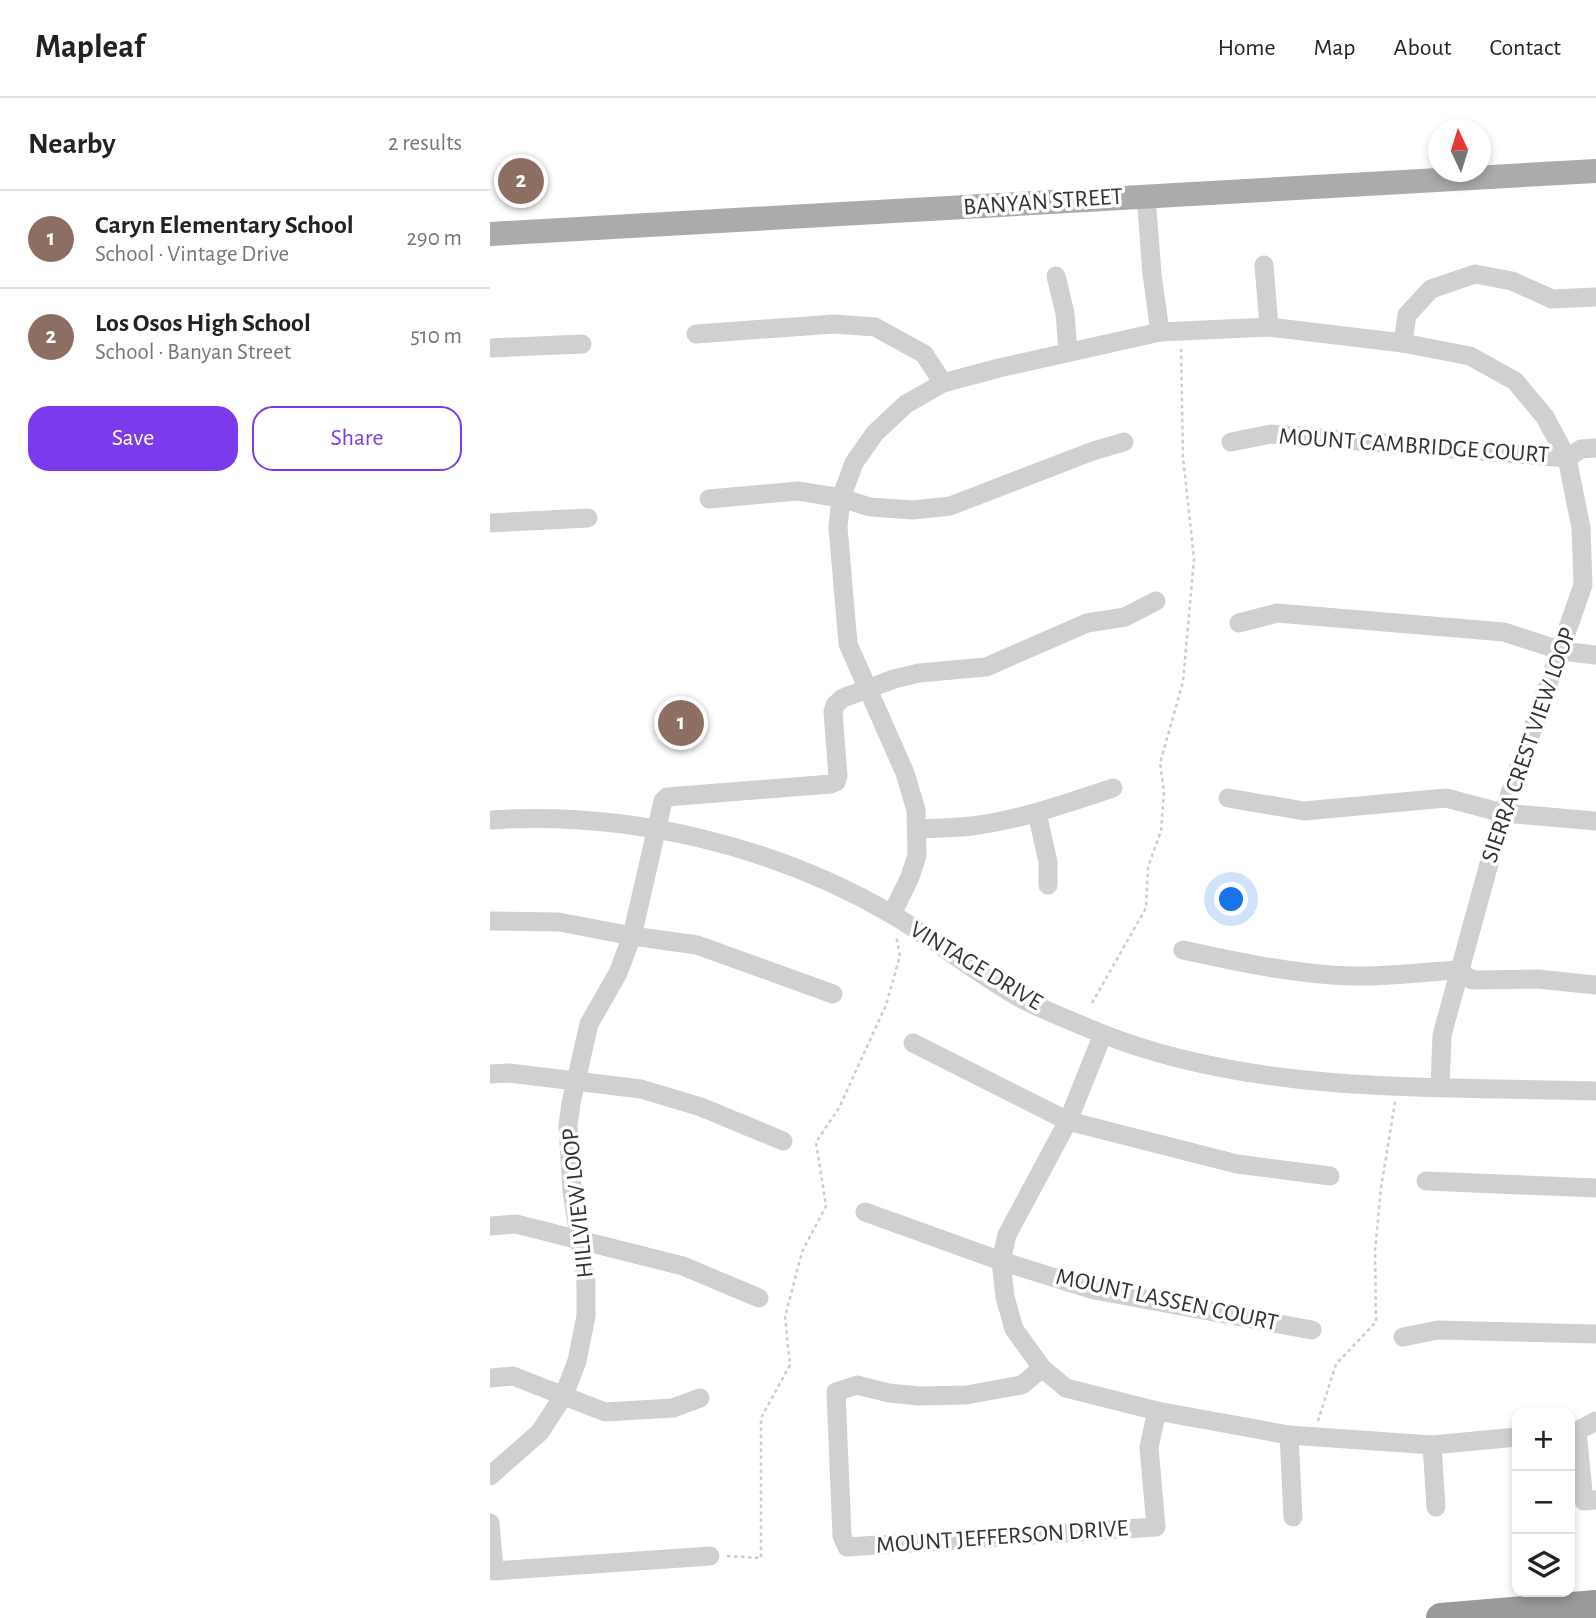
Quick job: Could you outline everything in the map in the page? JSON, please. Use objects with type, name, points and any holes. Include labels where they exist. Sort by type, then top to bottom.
[{"type":"highway","points":[[1441,1618],[1596,1605]]},
{"type":"main road","name":"BANYAN STREET","points":[[490,234],[1596,170]]},
{"type":"street","points":[[1146,195],[1160,332]]},
{"type":"street","points":[[1264,265],[1269,327]]},
{"type":"street","points":[[1403,342],[1407,315],[1431,289],[1475,274],[1512,281],[1552,299],[1596,298]]},
{"type":"street","points":[[1056,276],[1065,313],[1068,352]]},
{"type":"street","points":[[696,334],[834,324],[875,327],[924,354],[943,383]]},
{"type":"street","name":"SIERRA CREST VIEW LOOP","points":[[892,914],[917,855],[918,829],[913,793],[848,644],[838,527],[841,498],[854,463],[875,433],[905,404],[943,383],[1160,332],[1269,327],[1403,342],[1470,356],[1515,381],[1545,416],[1567,458],[1581,528],[1583,585],[1503,814],[1458,970],[1442,1035],[1440,1087]]},
{"type":"street","points":[[490,348],[582,344]]},
{"type":"street","name":"MOUNT CAMBRIDGE COURT","points":[[1231,442],[1270,434],[1567,458],[1581,449],[1596,448]]},
{"type":"street","points":[[709,499],[798,491],[841,498],[870,508],[913,510],[950,506],[1093,451],[1124,442]]},
{"type":"street","points":[[490,523],[588,518]]},
{"type":"street","points":[[868,689],[919,673],[986,667],[1087,623],[1125,617],[1156,601]]},
{"type":"street","points":[[1239,623],[1277,613],[1504,632],[1562,651],[1596,655]]},
{"type":"street","name":"HILLVIEW LOOP","points":[[490,1476],[540,1432],[564,1395],[577,1361],[586,1316],[586,1282],[572,1191],[568,1126],[574,1081],[589,1024],[618,973],[632,936],[663,801],[667,797],[836,782],[835,705],[844,698],[868,689]]},
{"type":"street","points":[[918,829],[971,826],[1037,813],[1114,788]]},
{"type":"street","points":[[1228,797],[1304,811],[1446,798],[1503,814],[1596,821]]},
{"type":"street","points":[[1037,813],[1048,862],[1048,885]]},
{"type":"street","name":"VINTAGE DRIVE","points":[[490,820],[583,820],[657,829],[712,841],[804,871],[892,914],[1021,998],[1102,1034],[1199,1064],[1284,1078],[1440,1087],[1596,1091]]},
{"type":"street","points":[[490,921],[559,922],[697,945],[833,994]]},
{"type":"street","points":[[1183,950],[1250,965],[1351,976],[1458,970],[1472,980],[1537,979],[1596,985]]},
{"type":"street","points":[[1102,1034],[1068,1121],[1007,1235],[1001,1261],[1005,1297],[1014,1329],[1042,1368],[1066,1388],[1157,1411],[1289,1434],[1432,1445],[1512,1437]]},
{"type":"street","points":[[913,1043],[1068,1121],[1237,1164],[1330,1176]]},
{"type":"street","points":[[490,1074],[509,1073],[641,1089],[701,1107],[783,1141]]},
{"type":"street","points":[[1426,1181],[1596,1188]]},
{"type":"street","name":"MOUNT LASSEN COURT","points":[[865,1212],[1001,1261],[1094,1290],[1312,1330]]},
{"type":"street","points":[[490,1226],[516,1224],[683,1266],[759,1298]]},
{"type":"street","points":[[1403,1337],[1438,1330],[1596,1334]]},
{"type":"street","name":"MOUNT JEFFERSON DRIVE","points":[[1042,1368],[1022,1385],[966,1395],[919,1396],[889,1393],[858,1385],[836,1392],[842,1536],[847,1547],[1156,1527],[1149,1447],[1157,1411]]},
{"type":"street","points":[[490,1378],[513,1376],[605,1412],[673,1408],[700,1398]]},
{"type":"street","points":[[1575,1432],[1596,1421]]},
{"type":"street","points":[[1289,1434],[1293,1517]]},
{"type":"street","points":[[1575,1439],[1584,1501],[1596,1500]]},
{"type":"street","points":[[1432,1445],[1436,1507]]},
{"type":"street","points":[[490,1523],[494,1571],[710,1556]]},
{"type":"path","points":[[1092,1003],[1146,908],[1147,867],[1161,831],[1164,792],[1160,763],[1183,682],[1194,558],[1183,457],[1180,331]]},
{"type":"path","points":[[710,1556],[761,1558],[761,1418],[790,1365],[785,1317],[802,1252],[826,1206],[816,1142],[839,1108],[886,1005],[900,956],[892,914]]},
{"type":"path","points":[[1313,1436],[1336,1364],[1376,1322],[1375,1251],[1378,1213],[1397,1085]]},
{"type":"place","name":"Los Osos High School","points":[[521,181]]},
{"type":"place","name":"Caryn Elementary School","points":[[681,723]]}]
